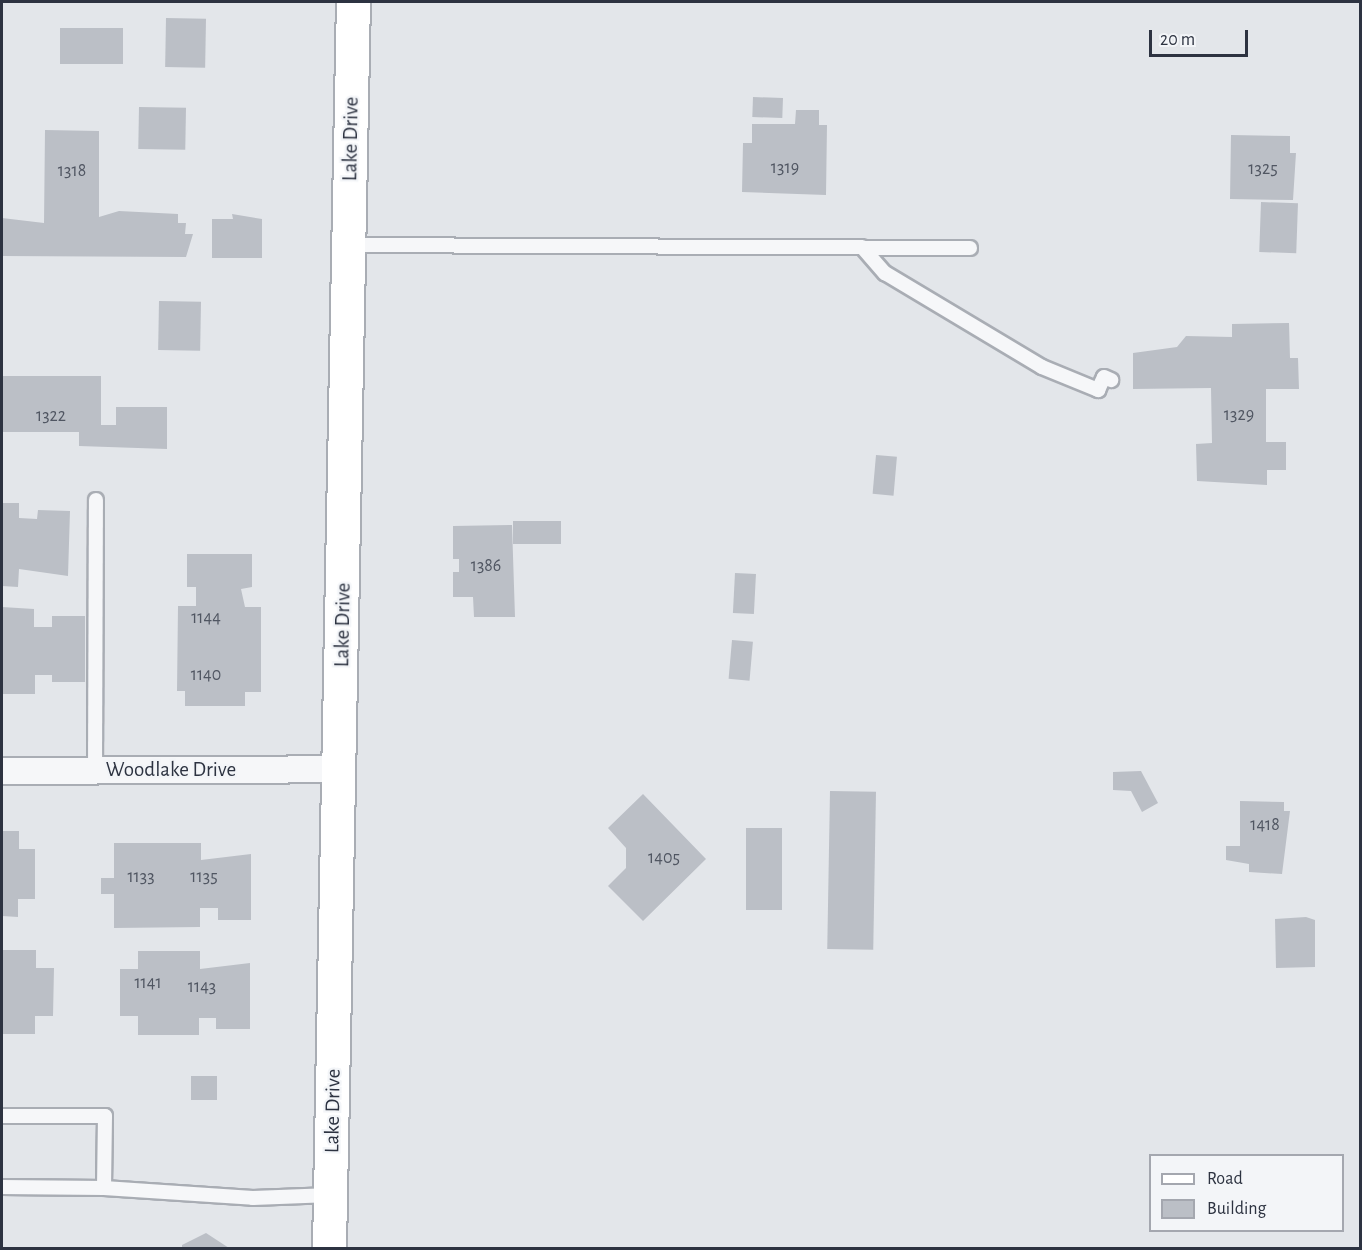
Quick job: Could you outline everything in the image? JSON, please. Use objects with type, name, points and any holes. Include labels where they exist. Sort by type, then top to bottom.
[{"type":"main road","name":"Lake Drive","points":[[329,1248],[341,769],[353,2]]},
{"type":"street","name":"Woodlake Drive","points":[[2,771],[341,769]]},
{"type":"lane","points":[[349,245],[970,248]]},
{"type":"lane","points":[[862,247],[885,273],[1042,367],[1098,390],[1104,377],[1111,380]]},
{"type":"lane","points":[[95,770],[96,500]]},
{"type":"lane","points":[[2,1116],[105,1116],[104,1188]]},
{"type":"lane","points":[[2,1187],[104,1188],[253,1198],[331,1195]]},
{"type":"building","points":[[166,18],[206,19],[205,68],[165,67]]},
{"type":"building","points":[[60,28],[123,28],[123,64],[60,64]]},
{"type":"building","points":[[753,97],[783,98],[782,118],[752,117]]},
{"type":"building","points":[[139,107],[186,108],[185,150],[138,149]]},
{"type":"building","points":[[796,110],[819,110],[819,125],[827,125],[826,195],[742,192],[743,143],[752,143],[752,124],[795,124]]},
{"type":"building","points":[[45,130],[99,131],[99,217],[119,211],[178,214],[178,223],[186,223],[185,234],[193,234],[186,257],[2,256],[2,218],[44,223]]},
{"type":"building","points":[[1231,135],[1290,136],[1290,153],[1296,153],[1293,200],[1230,199]]},
{"type":"building","points":[[1261,202],[1298,203],[1296,253],[1259,252]]},
{"type":"building","points":[[232,214],[262,219],[262,258],[212,258],[212,219],[233,219]]},
{"type":"building","points":[[159,301],[201,302],[200,351],[158,350]]},
{"type":"building","points":[[1289,323],[1290,358],[1298,358],[1299,389],[1266,389],[1266,442],[1286,442],[1286,470],[1267,470],[1267,485],[1197,481],[1196,444],[1212,443],[1211,388],[1133,389],[1133,353],[1177,347],[1186,336],[1232,337],[1232,324]]},
{"type":"building","points":[[2,376],[101,376],[101,425],[116,425],[116,407],[167,407],[167,449],[79,446],[79,432],[2,432]]},
{"type":"building","points":[[876,455],[897,457],[894,496],[873,494]]},
{"type":"building","points":[[2,503],[19,503],[19,518],[37,519],[38,510],[70,511],[68,576],[19,569],[18,587],[2,586]]},
{"type":"building","points":[[513,521],[561,521],[561,544],[513,544]]},
{"type":"building","points":[[512,525],[515,617],[474,617],[473,597],[453,597],[453,572],[459,572],[459,559],[453,559],[453,526]]},
{"type":"building","points":[[187,554],[252,554],[252,587],[241,589],[245,607],[261,607],[261,692],[245,692],[245,706],[185,706],[185,691],[177,691],[178,606],[196,606],[196,587],[187,587]]},
{"type":"building","points":[[735,573],[756,574],[754,614],[733,613]]},
{"type":"building","points":[[2,607],[34,609],[34,627],[52,627],[52,616],[85,616],[85,682],[52,682],[52,675],[35,675],[35,694],[2,694]]},
{"type":"building","points":[[732,640],[753,642],[750,681],[729,679]]},
{"type":"building","points":[[1141,771],[1158,803],[1142,812],[1131,791],[1113,790],[1113,772]]},
{"type":"building","points":[[830,791],[876,792],[873,950],[827,949]]},
{"type":"building","points":[[643,794],[706,859],[643,921],[608,886],[626,868],[626,848],[608,828]]},
{"type":"building","points":[[1240,801],[1284,802],[1284,811],[1290,811],[1282,874],[1249,872],[1249,864],[1226,860],[1226,846],[1240,846]]},
{"type":"building","points":[[746,828],[782,828],[782,910],[746,910]]},
{"type":"building","points":[[2,831],[19,831],[19,849],[35,849],[35,899],[18,899],[18,917],[2,916]]},
{"type":"building","points":[[114,843],[201,843],[201,860],[251,854],[251,920],[218,920],[218,908],[200,908],[200,927],[114,928],[114,894],[101,894],[101,878],[114,878]]},
{"type":"building","points":[[1306,917],[1315,920],[1315,967],[1276,968],[1275,919]]},
{"type":"building","points":[[2,950],[36,950],[36,968],[54,968],[53,1016],[35,1016],[35,1034],[2,1034]]},
{"type":"building","points":[[138,951],[200,951],[200,969],[250,963],[250,1029],[216,1029],[216,1018],[199,1018],[199,1035],[138,1035],[138,1016],[120,1016],[120,969],[138,969]]},
{"type":"building","points":[[191,1076],[217,1076],[217,1100],[191,1100]]},
{"type":"building","points":[[206,1233],[229,1248],[182,1248],[182,1245]]}]
